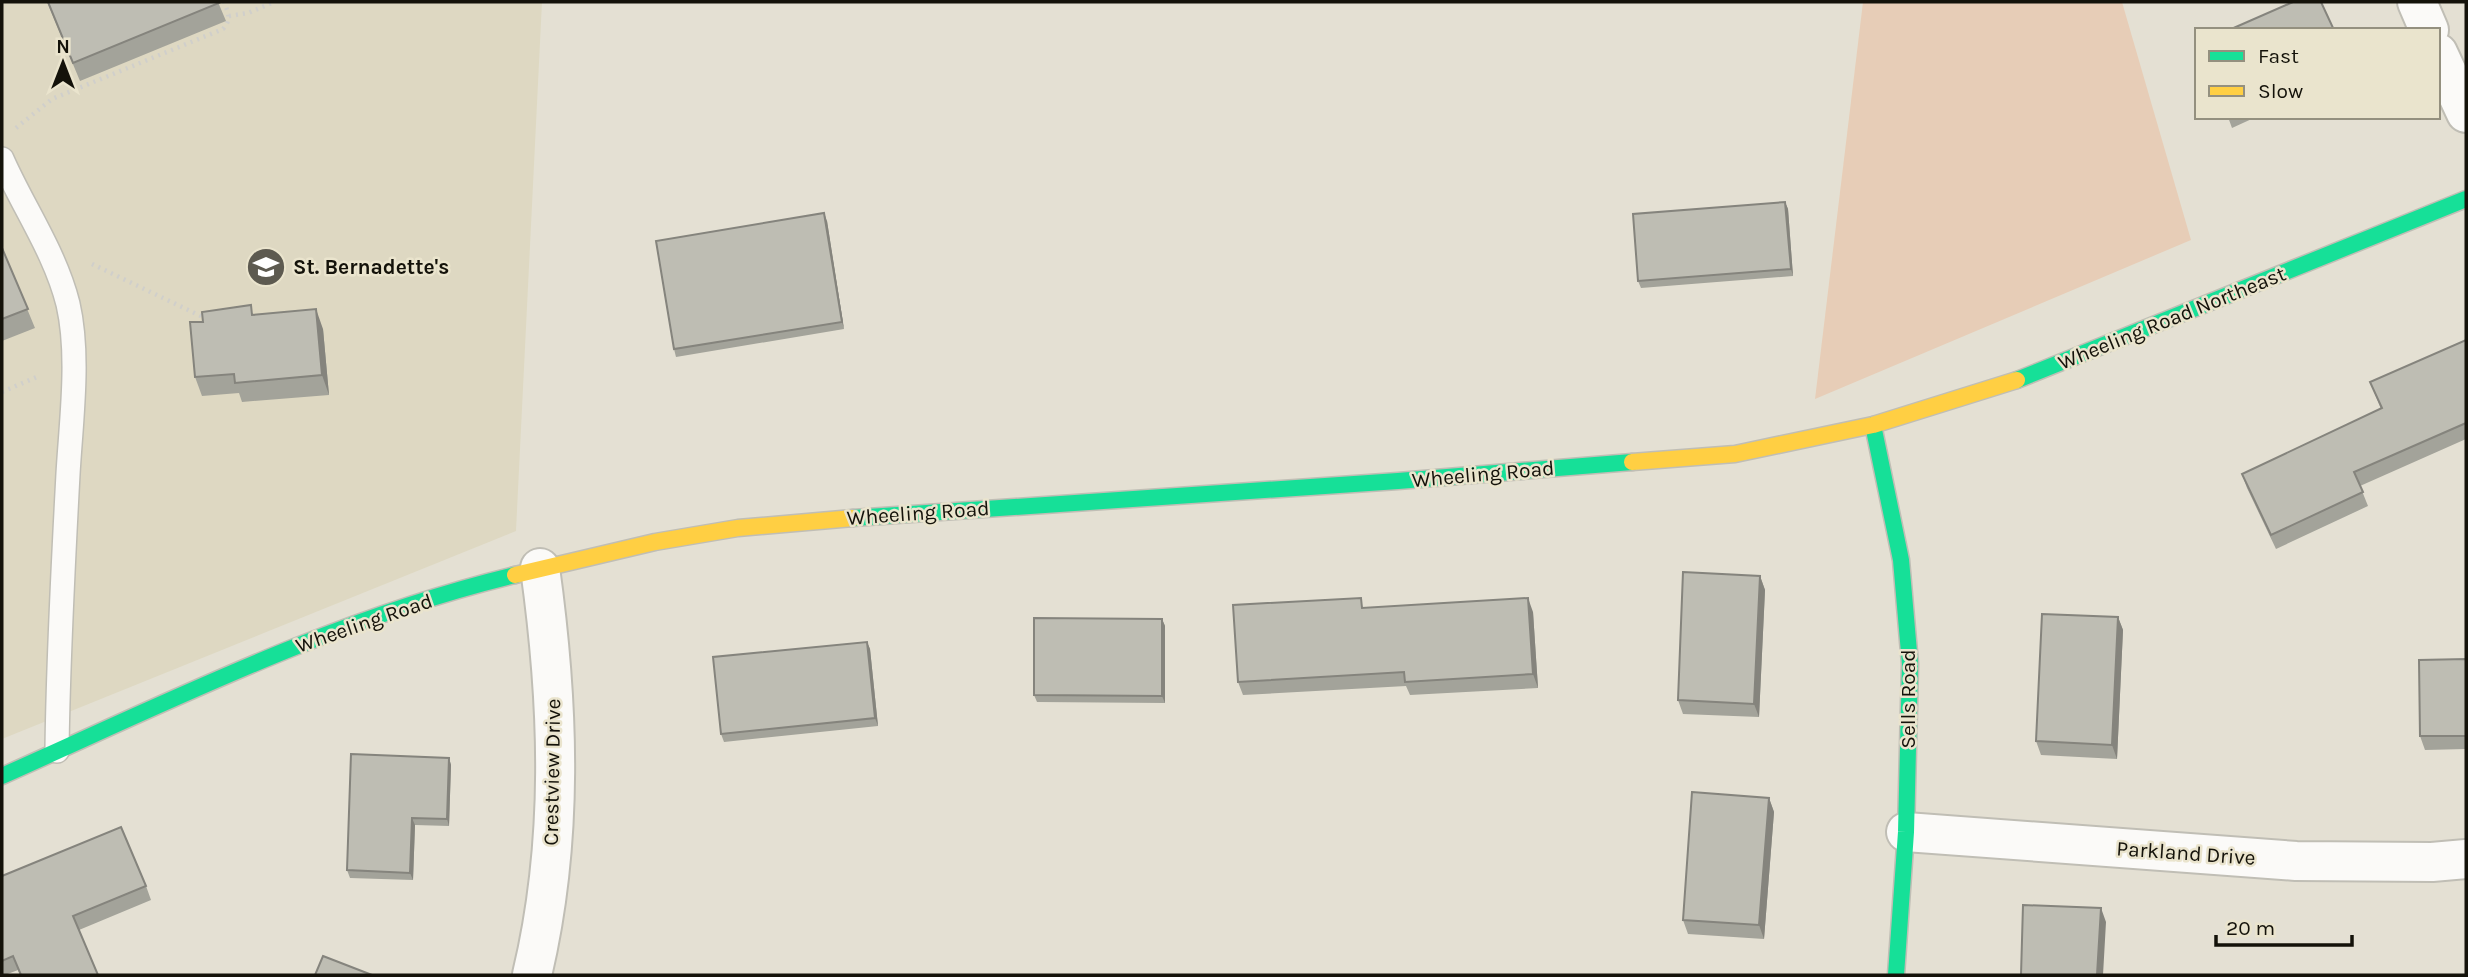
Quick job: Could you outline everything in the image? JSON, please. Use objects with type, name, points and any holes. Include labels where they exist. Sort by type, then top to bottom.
[{"type":"street","points":[[2417,2],[2428,28]]},
{"type":"street","points":[[2440,57],[2466,113]]},
{"type":"street","name":"Wheeling Road Northeast","points":[[1873,425],[1997,388],[2466,199]]},
{"type":"street","name":"Wheeling Road","points":[[2,776],[265,658],[339,628],[457,590],[655,542],[738,528],[943,511],[1398,481],[1721,455],[1873,425]]},
{"type":"street","name":"Sells Road","points":[[1873,425],[1901,560],[1910,664],[1906,832],[1896,975]]},
{"type":"street","name":"Crestview Drive","points":[[531,975],[540,940],[555,820],[555,698],[540,568]]},
{"type":"street","name":"Parkland Drive","points":[[1906,832],[2297,861],[2432,862],[2466,859]]},
{"type":"lane","points":[[2,159],[18,196],[59,273],[73,339],[57,751]]},
{"type":"path","points":[[12,131],[52,99],[223,29],[229,16],[223,2]]},
{"type":"path","points":[[229,16],[248,13],[274,2]]},
{"type":"path","points":[[54,263],[81,259],[213,322]]},
{"type":"shaded area","name":"St. Bernadette's","points":[[2,2],[542,2],[516,531],[2,739]]},
{"type":"shaded area","points":[[1863,2],[2122,2],[2191,240],[1815,399]]},
{"type":"building","points":[[48,2],[218,2],[219,3],[73,63]]},
{"type":"building","points":[[2293,2],[2321,2],[2333,28],[2234,28]]},
{"type":"building","points":[[1785,202],[1791,269],[1638,281],[1633,214]]},
{"type":"building","points":[[824,213],[842,322],[674,349],[656,241]]},
{"type":"building","points":[[2,248],[28,309],[2,319]]},
{"type":"building","points":[[251,305],[252,315],[316,309],[322,375],[235,383],[234,374],[195,377],[190,322],[203,322],[202,312]]},
{"type":"building","points":[[2466,340],[2466,423],[2354,472],[2363,492],[2271,535],[2242,474],[2382,408],[2370,382]]},
{"type":"building","points":[[1683,572],[1760,576],[1754,704],[1678,700]]},
{"type":"building","points":[[1361,598],[1362,608],[1528,598],[1533,674],[1405,682],[1404,672],[1238,682],[1233,605]]},
{"type":"building","points":[[2042,614],[2118,617],[2112,745],[2036,741]]},
{"type":"building","points":[[1034,618],[1162,619],[1162,696],[1034,695]]},
{"type":"building","points":[[867,642],[875,718],[721,734],[713,657]]},
{"type":"building","points":[[2466,659],[2466,736],[2420,736],[2419,660]]},
{"type":"building","points":[[351,754],[449,758],[447,819],[412,818],[410,873],[347,870]]},
{"type":"building","points":[[1692,792],[1769,798],[1759,925],[1683,920]]},
{"type":"building","points":[[121,827],[146,886],[73,916],[98,975],[21,975],[13,956],[2,961],[2,876]]},
{"type":"building","points":[[2023,905],[2101,908],[2097,975],[2021,975]]},
{"type":"building","points":[[323,956],[372,975],[315,975]]},
{"type":"traffic: fast","points":[[2017,380],[2466,199]]},
{"type":"traffic: fast","points":[[1873,425],[1901,560],[1910,664],[1906,832],[1896,975]]},
{"type":"traffic: fast","points":[[853,518],[1398,481],[1632,462]]},
{"type":"traffic: fast","points":[[2,776],[191,691],[318,638],[448,593],[515,575]]},
{"type":"traffic: slow","points":[[1632,462],[1735,454],[1873,425],[2017,380]]},
{"type":"traffic: slow","points":[[515,575],[655,542],[738,528],[853,518]]},
{"type":"place","name":"St. Bernadette's","points":[[266,267]]}]
